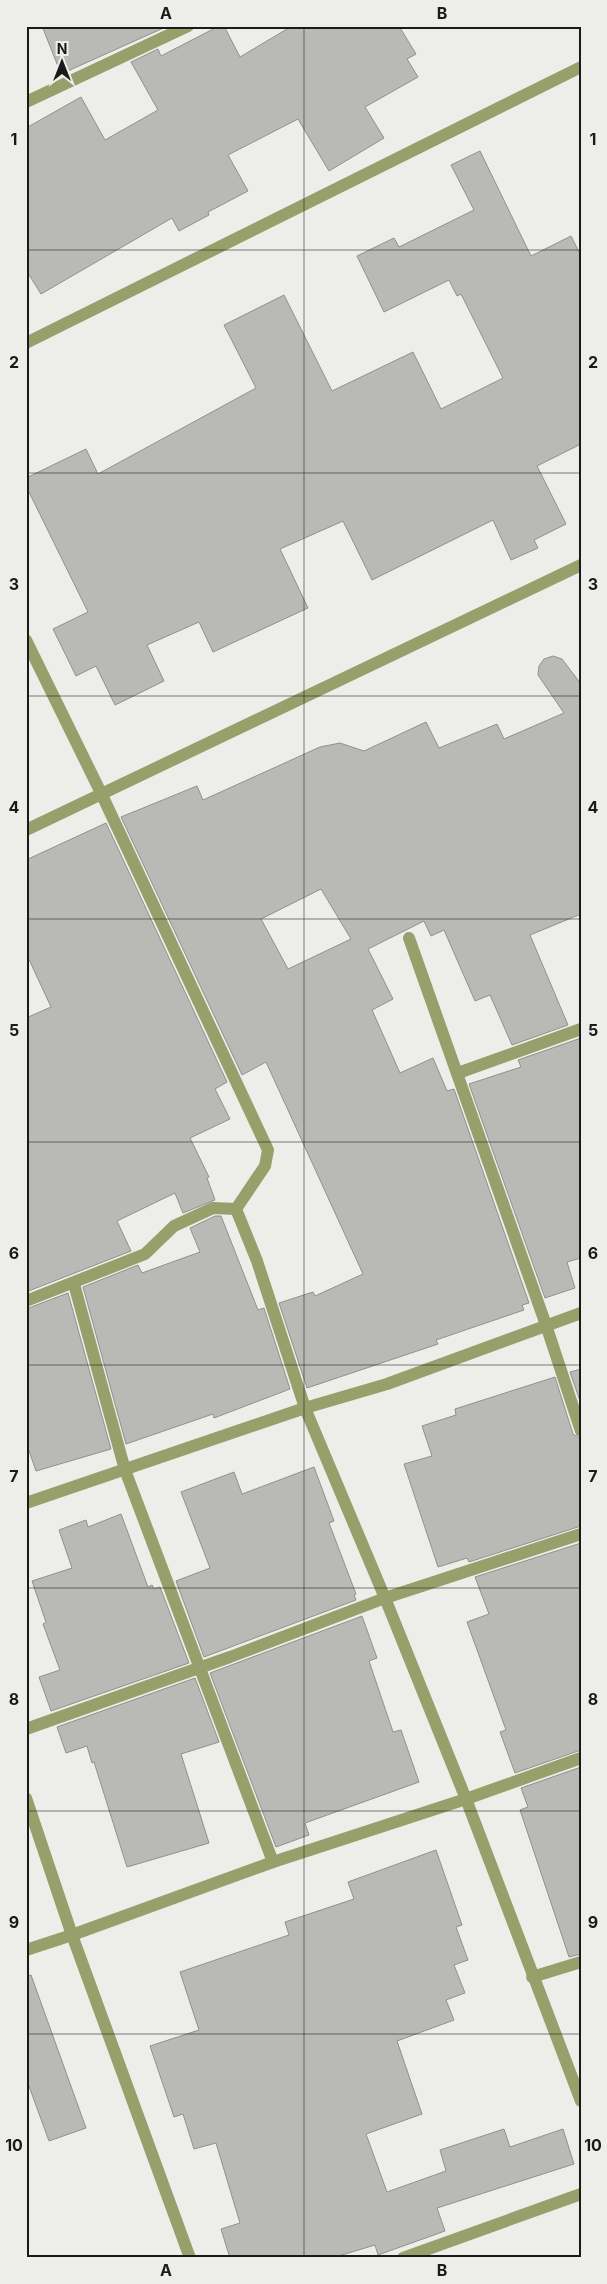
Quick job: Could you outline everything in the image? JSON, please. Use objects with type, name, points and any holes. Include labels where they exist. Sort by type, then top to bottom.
[{"type":"street","points":[[26,102],[188,26]]},
{"type":"street","points":[[26,342],[581,67]]},
{"type":"street","points":[[26,830],[581,565]]},
{"type":"street","points":[[26,640],[102,795],[268,1150],[265,1166],[236,1209]]},
{"type":"street","points":[[410,938],[546,1324],[581,1431]]},
{"type":"street","points":[[458,1073],[581,1029]]},
{"type":"street","points":[[26,1302],[145,1254],[174,1226],[212,1208],[236,1209]]},
{"type":"street","points":[[236,1209],[257,1261],[305,1408],[385,1598],[466,1800],[581,2101]]},
{"type":"street","points":[[74,1284],[125,1470],[273,1862]]},
{"type":"street","points":[[26,1503],[305,1408],[388,1384],[546,1324],[581,1313]]},
{"type":"street","points":[[26,1729],[199,1668],[385,1598],[581,1534]]},
{"type":"street","points":[[26,1950],[273,1862],[466,1800],[581,1758]]},
{"type":"street","points":[[26,1798],[72,1935],[190,2258]]},
{"type":"street","points":[[532,1976],[581,1962]]},
{"type":"street","points":[[406,2257],[581,2194]]},
{"type":"building","points":[[42,26],[168,26],[61,74]]},
{"type":"building","points":[[219,26],[224,26],[240,57],[292,26],[399,26],[416,54],[407,59],[418,77],[365,107],[384,138],[329,171],[298,119],[228,155],[248,191],[208,212],[209,215],[179,231],[172,218],[41,294],[26,270],[26,128],[81,97],[105,140],[158,110],[131,62],[158,49],[161,56]]},
{"type":"building","points":[[480,151],[531,256],[571,236],[581,256],[581,444],[537,466],[566,524],[534,540],[538,548],[511,560],[493,520],[372,580],[343,521],[280,549],[308,608],[213,652],[199,622],[147,645],[164,681],[115,705],[96,666],[76,676],[53,629],[88,612],[26,486],[26,478],[86,449],[98,474],[256,388],[224,325],[284,295],[332,391],[413,352],[441,409],[503,378],[461,294],[457,296],[449,280],[384,312],[357,256],[394,238],[399,247],[474,210],[451,165]]},
{"type":"building","points":[[553,656],[562,659],[581,684],[581,914],[530,935],[568,1025],[512,1045],[490,995],[475,1001],[444,930],[431,936],[424,921],[368,949],[393,999],[372,1010],[400,1073],[433,1058],[447,1091],[454,1089],[529,1303],[522,1305],[524,1310],[436,1340],[438,1344],[307,1388],[279,1303],[313,1292],[315,1296],[363,1274],[266,1062],[242,1075],[121,817],[197,786],[203,800],[320,747],[340,743],[364,751],[426,722],[439,748],[497,724],[504,739],[564,713],[538,675],[539,666],[544,659]],"holes":[[[321,889],[351,939],[288,969],[261,919]]]},
{"type":"building","points":[[106,823],[227,1082],[215,1089],[230,1119],[190,1138],[209,1177],[207,1178],[215,1200],[183,1213],[175,1193],[117,1221],[131,1251],[26,1292],[26,1018],[51,1007],[26,953],[26,860]]},
{"type":"building","points":[[581,1038],[581,1258],[567,1262],[575,1288],[545,1298],[469,1084],[521,1067],[518,1060]]},
{"type":"building","points":[[215,1216],[221,1216],[258,1310],[264,1308],[290,1389],[214,1418],[213,1414],[126,1444],[83,1287],[138,1265],[142,1273],[200,1252],[190,1228]]},
{"type":"building","points":[[68,1293],[111,1449],[36,1471],[26,1442],[26,1309]]},
{"type":"building","points":[[581,1369],[581,1404],[570,1372]]},
{"type":"building","points":[[555,1377],[573,1434],[581,1439],[581,1526],[469,1562],[467,1558],[438,1567],[404,1464],[432,1456],[422,1426],[456,1415],[455,1409]]},
{"type":"building","points":[[314,1467],[334,1521],[329,1523],[356,1594],[354,1595],[356,1600],[204,1657],[176,1581],[210,1568],[181,1492],[234,1472],[242,1494]]},
{"type":"building","points":[[121,1514],[148,1587],[152,1585],[154,1589],[160,1587],[189,1663],[51,1711],[39,1677],[60,1670],[43,1624],[46,1622],[32,1581],[72,1568],[59,1530],[86,1520],[88,1527]]},
{"type":"building","points":[[581,1543],[581,1750],[515,1773],[500,1732],[506,1730],[467,1622],[489,1614],[475,1577]]},
{"type":"building","points":[[362,1616],[377,1658],[369,1661],[393,1732],[401,1730],[419,1782],[305,1823],[309,1835],[276,1847],[210,1673]]},
{"type":"building","points":[[195,1678],[219,1742],[181,1754],[209,1843],[127,1867],[94,1762],[92,1763],[87,1746],[66,1753],[57,1727]]},
{"type":"building","points":[[581,1767],[581,1954],[569,1957],[520,1810],[528,1807],[521,1788]]},
{"type":"building","points":[[436,1850],[462,1925],[456,1927],[468,1960],[454,1965],[465,1993],[446,2000],[454,2020],[397,2041],[422,2114],[366,2134],[387,2192],[446,2171],[440,2150],[504,2129],[510,2147],[563,2129],[574,2164],[437,2208],[445,2231],[378,2255],[375,2245],[332,2258],[230,2258],[221,2229],[240,2223],[216,2143],[194,2149],[183,2114],[174,2117],[150,2046],[199,2030],[180,1972],[289,1935],[285,1922],[354,1899],[348,1882]]},
{"type":"building","points":[[31,1975],[86,2128],[49,2141],[26,2078],[26,1976]]}]
